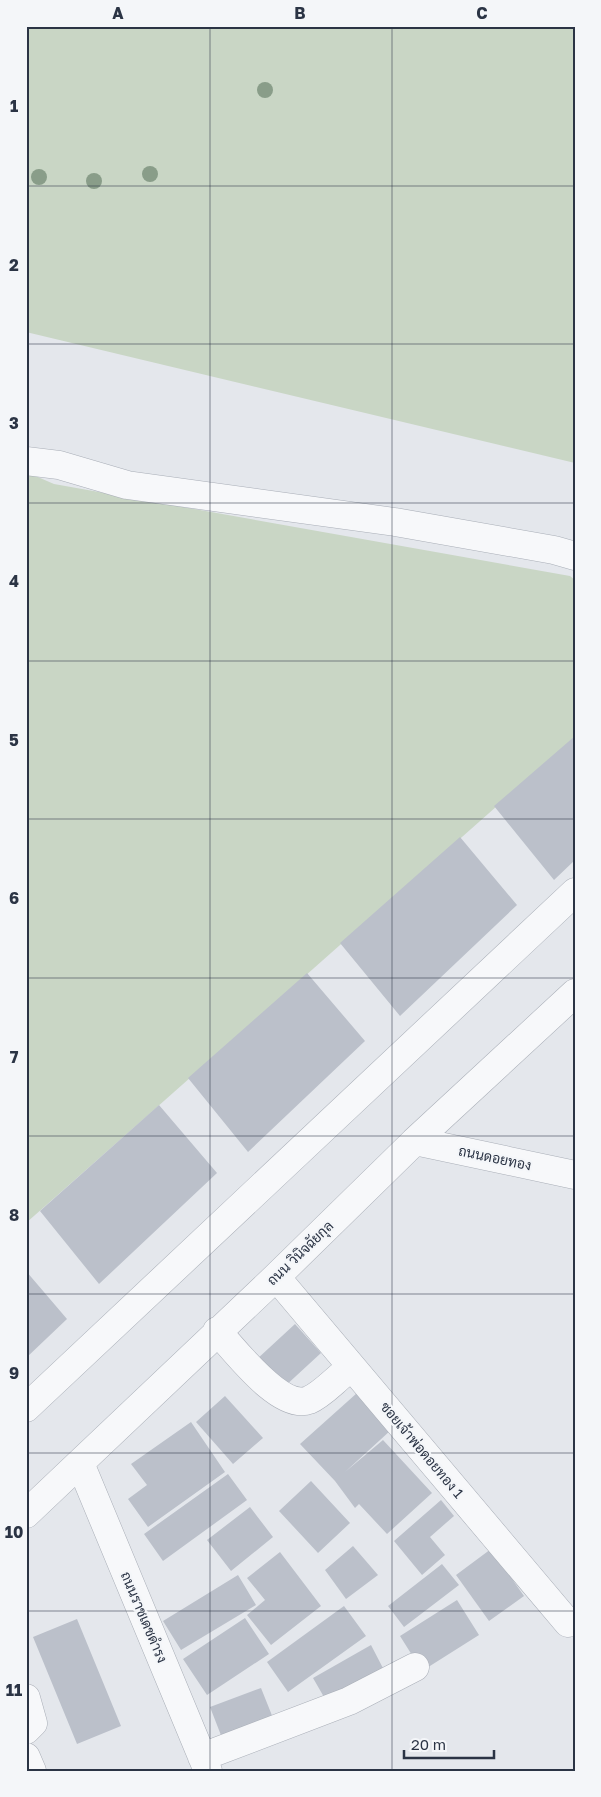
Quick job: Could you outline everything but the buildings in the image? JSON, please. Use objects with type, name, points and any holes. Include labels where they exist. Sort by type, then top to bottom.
[{"type":"street","points":[[26,461],[59,465],[127,485],[395,522],[554,550],[575,556]]},
{"type":"street","points":[[26,1408],[575,892]]},
{"type":"street","name":"ถนน วินิจฉัยกุล","points":[[26,1514],[276,1277],[416,1141],[575,993]]},
{"type":"street","name":"ถนนดอยทอง","points":[[416,1141],[575,1175]]},
{"type":"street","name":"ซอยเจ้าพ่อดอยทอง 1","points":[[276,1277],[568,1623]]},
{"type":"street","points":[[217,1331],[275,1392],[293,1402],[308,1400],[343,1374]]},
{"type":"street","name":"ถนนราชเดชดำรง","points":[[80,1463],[205,1764]]},
{"type":"street","points":[[205,1764],[349,1701],[415,1667]]},
{"type":"street","points":[[26,1698],[34,1723],[26,1730]]},
{"type":"street","points":[[26,1757],[32,1771]]},
{"type":"green space","points":[[26,26],[575,26],[575,463],[26,332]]},
{"type":"green space","points":[[26,472],[54,484],[570,576],[575,580],[575,737],[26,1223]]}]
